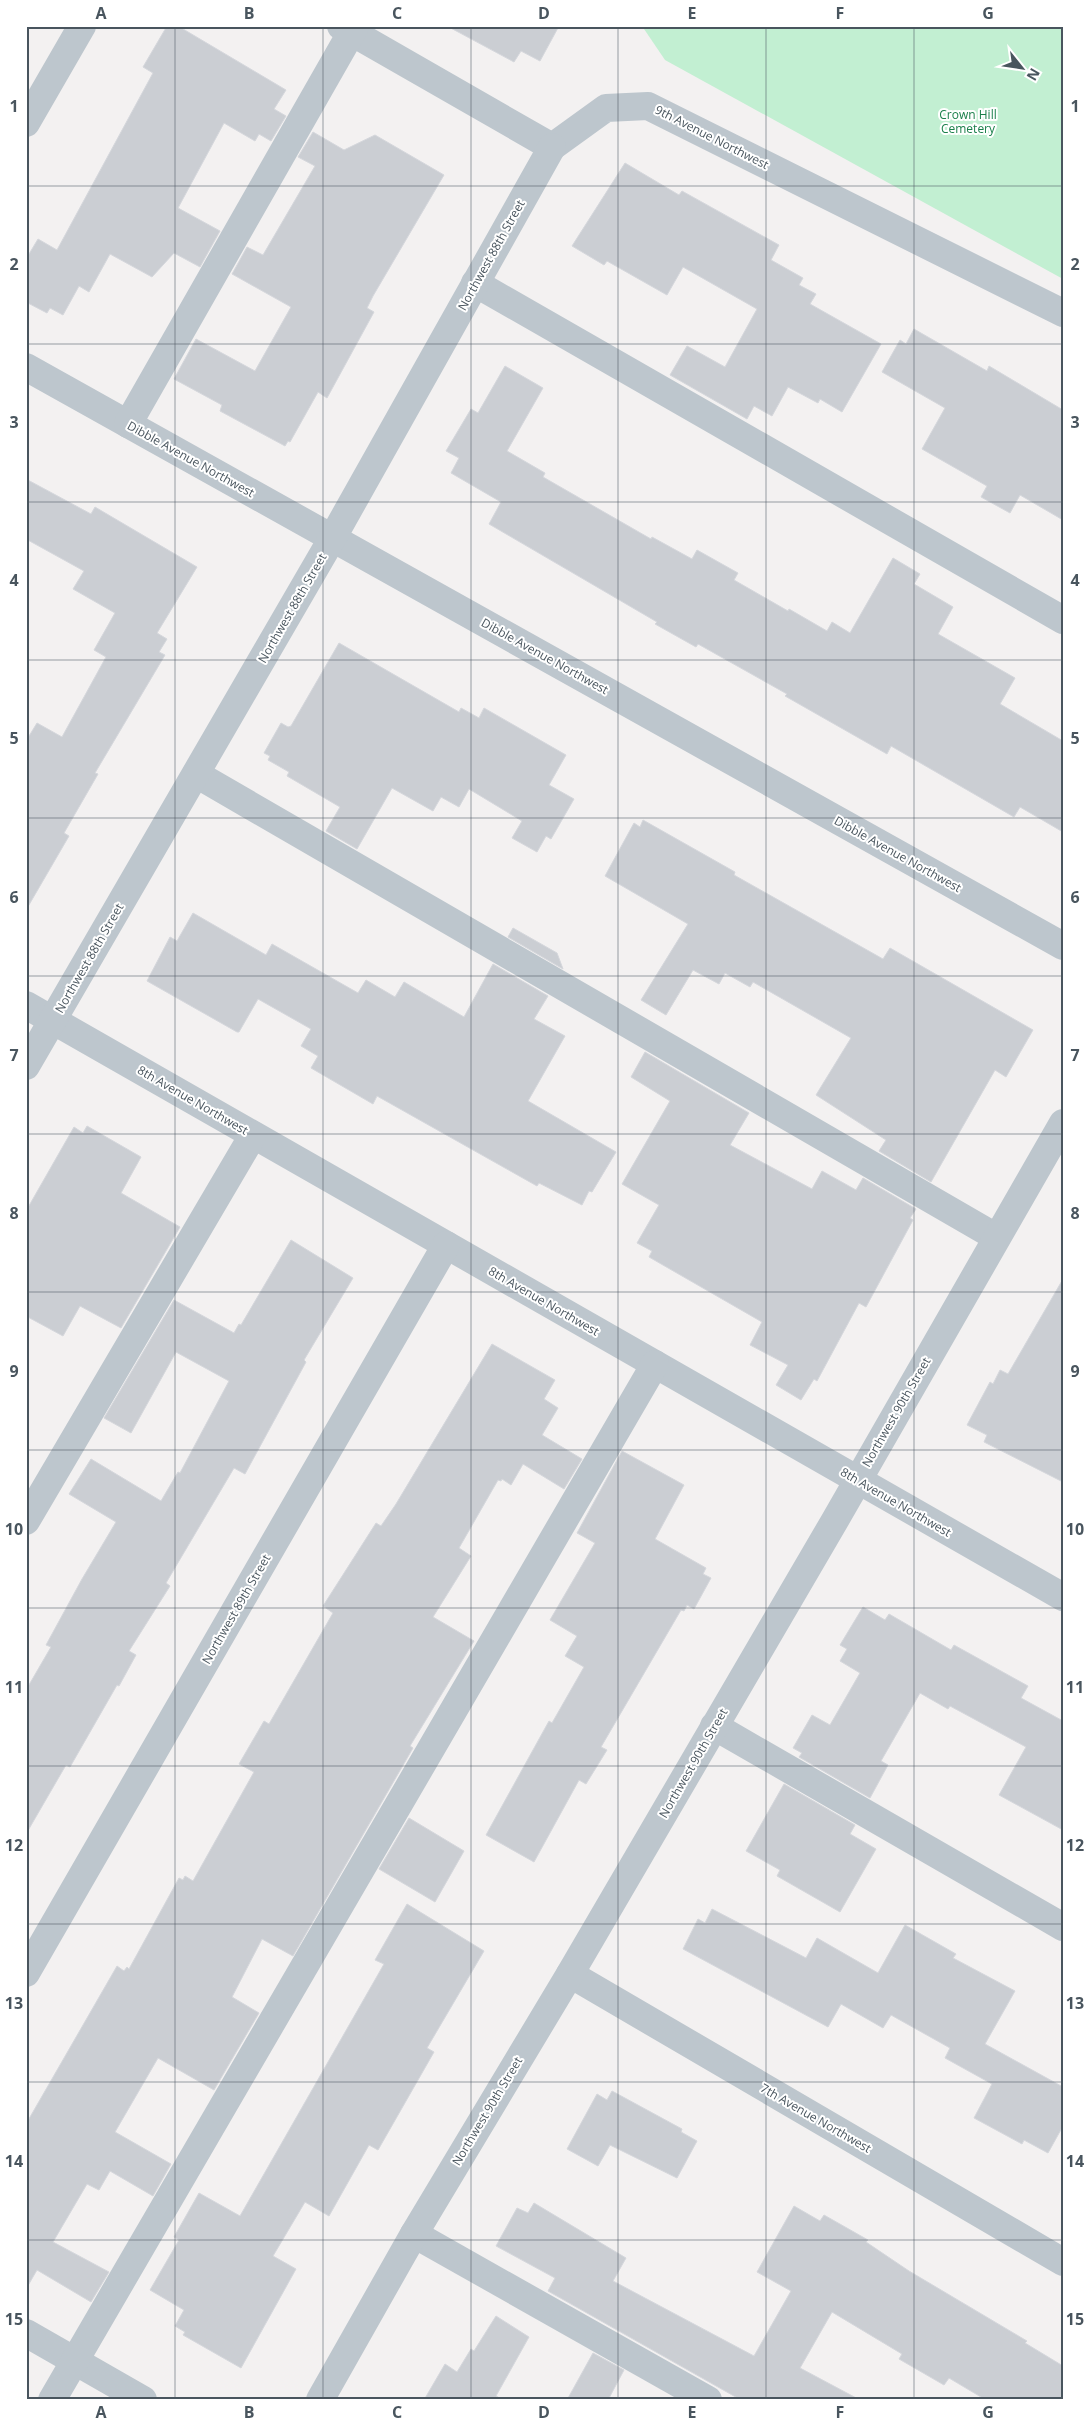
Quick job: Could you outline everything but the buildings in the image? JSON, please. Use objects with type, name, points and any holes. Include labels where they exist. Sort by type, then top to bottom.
[{"type":"street","points":[[26,123],[82,26]]},
{"type":"street","points":[[128,424],[349,28],[552,147]]},
{"type":"street","name":"9th Avenue Northwest","points":[[552,147],[606,108],[648,106],[1063,313]]},
{"type":"street","name":"Northwest 88th Street","points":[[26,1066],[333,537],[552,147]]},
{"type":"street","points":[[475,283],[1063,620]]},
{"type":"street","name":"Dibble Avenue Northwest","points":[[26,367],[1063,946]]},
{"type":"street","points":[[196,774],[996,1237]]},
{"type":"street","name":"8th Avenue Northwest","points":[[26,1005],[1063,1597]]},
{"type":"street","name":"Northwest 90th Street","points":[[320,2400],[414,2234],[570,1974],[858,1480],[1063,1123]]},
{"type":"street","points":[[26,1521],[253,1134]]},
{"type":"street","name":"Northwest 89th Street","points":[[26,1973],[446,1245]]},
{"type":"street","points":[[52,2400],[655,1364]]},
{"type":"street","points":[[714,1726],[1063,1927]]},
{"type":"street","name":"7th Avenue Northwest","points":[[570,1974],[1063,2262]]},
{"type":"street","points":[[414,2234],[708,2400]]},
{"type":"street","points":[[26,2333],[143,2400]]},
{"type":"green space","name":"Crown Hill Cemetery","points":[[642,26],[1063,26],[1063,279],[665,60]]}]
